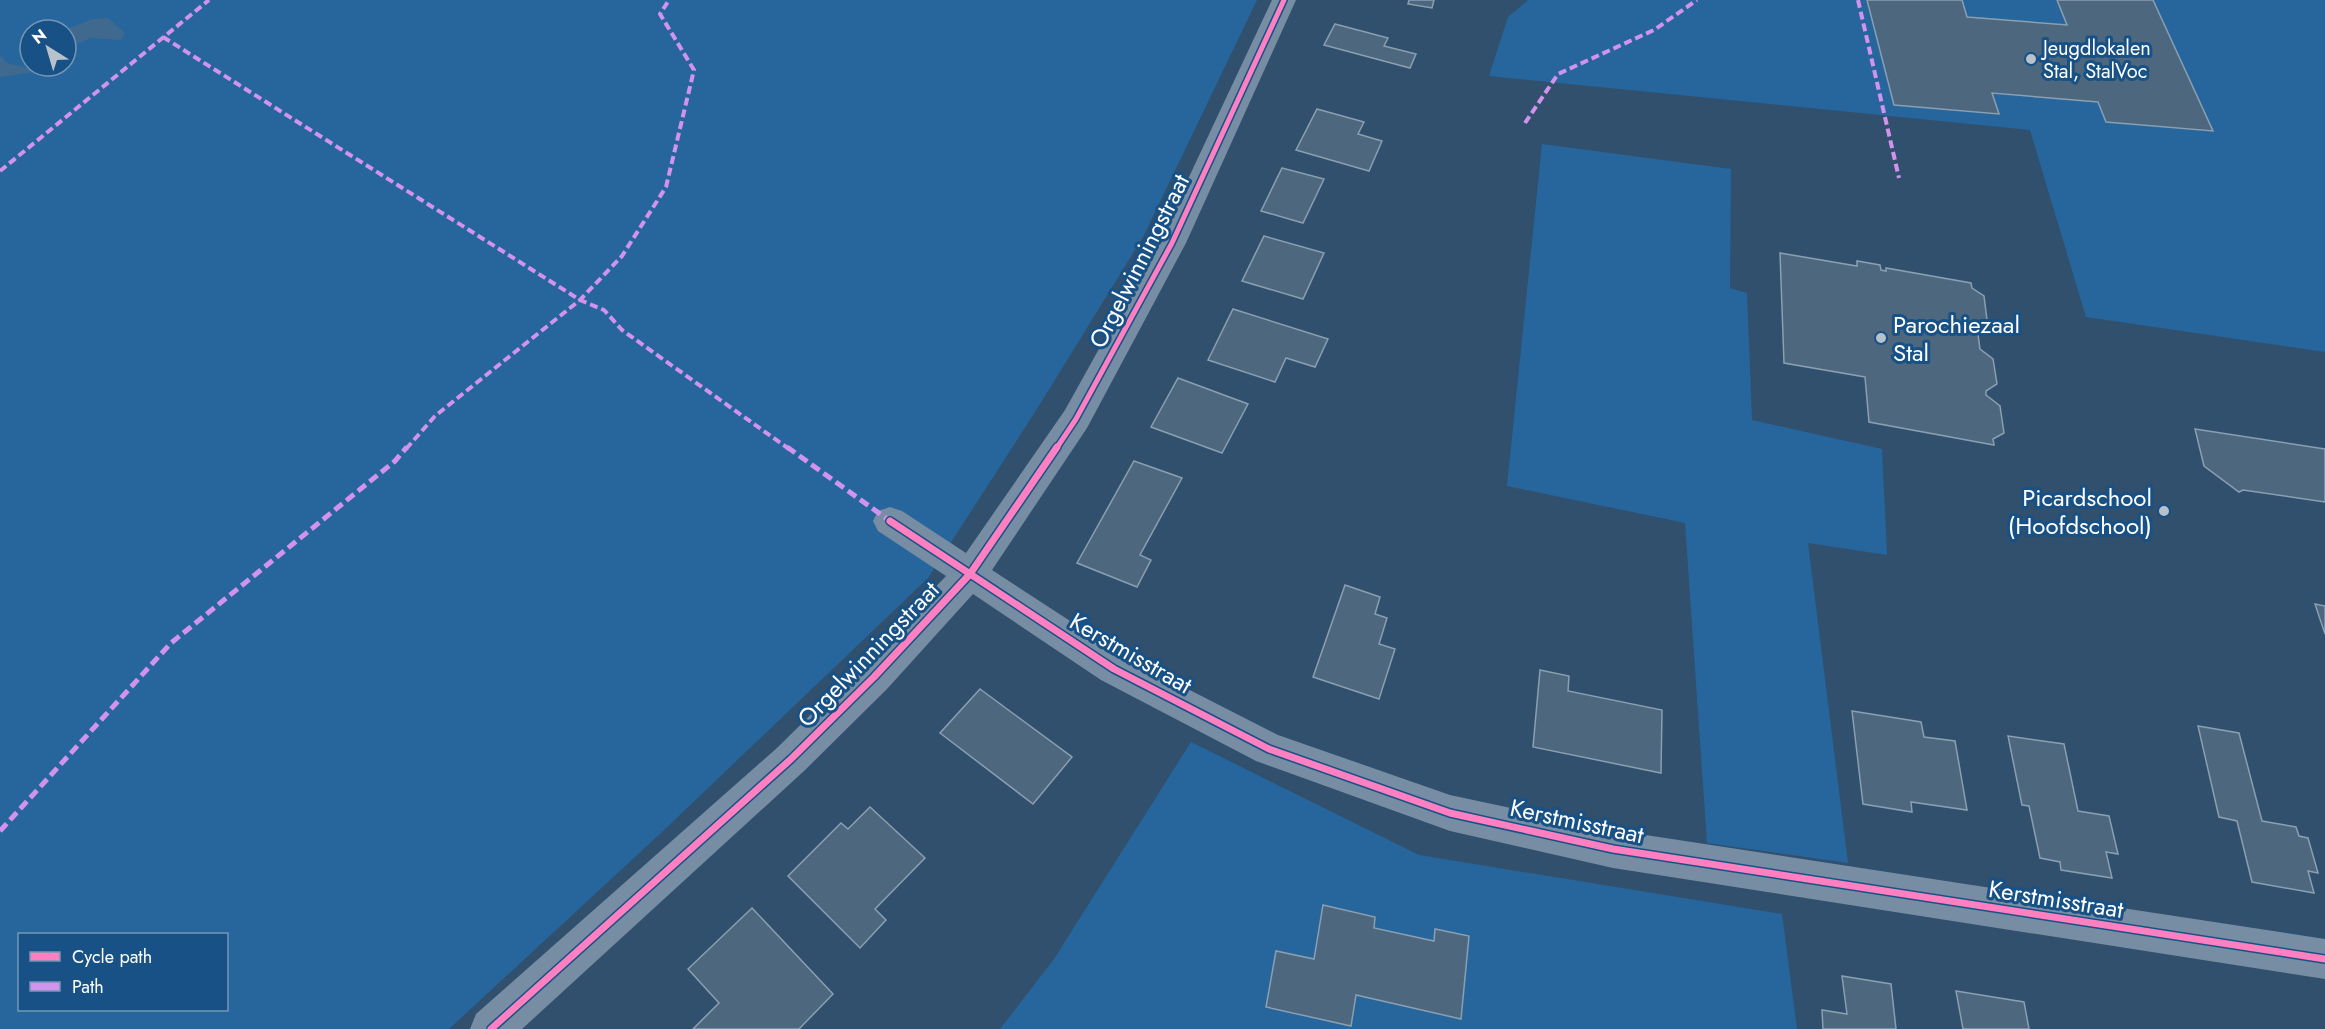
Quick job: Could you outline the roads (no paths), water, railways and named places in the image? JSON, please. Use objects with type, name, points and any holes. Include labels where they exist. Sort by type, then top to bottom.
[{"type":"street","name":"Orgelwinningstraat","points":[[491,1029],[791,759],[874,677],[970,574],[1076,419],[1172,243],[1284,0]]},
{"type":"street","name":"Kerstmisstraat","points":[[890,521],[1114,669],[1269,749],[1450,813],[1613,849],[2325,959]]},
{"type":"place","name":"Jeugdlokalen Stal, StalVoc","points":[[2031,59]]},
{"type":"place","name":"Parochiezaal Stal","points":[[1881,338]]},
{"type":"place","name":"Picardschool (Hoofdschool)","points":[[2164,511]]}]
